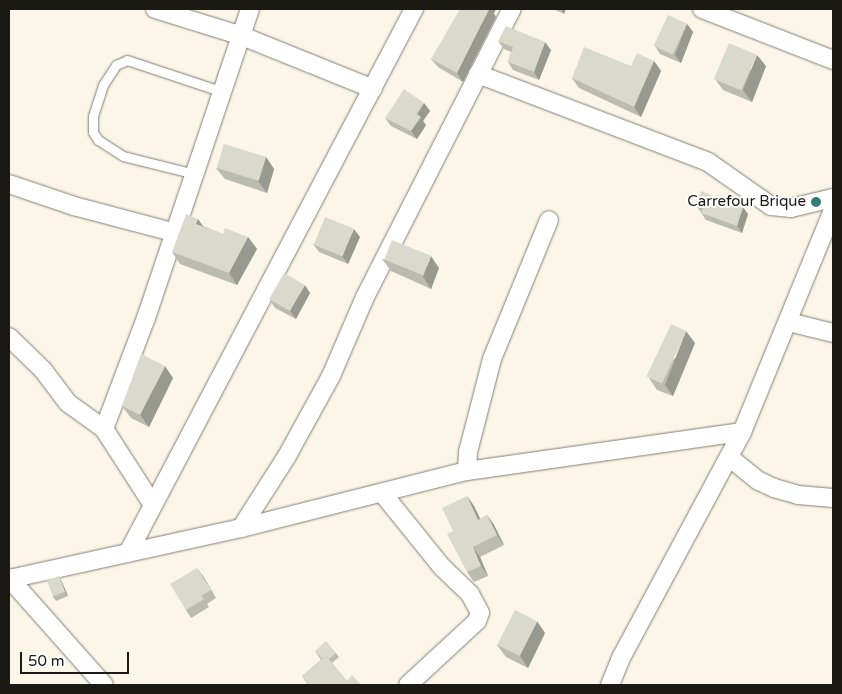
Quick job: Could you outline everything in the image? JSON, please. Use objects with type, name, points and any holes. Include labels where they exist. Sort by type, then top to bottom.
[{"type":"street","points":[[156,9],[242,36],[373,89]]},
{"type":"street","points":[[104,429],[176,233],[250,9]]},
{"type":"street","points":[[128,553],[414,9]]},
{"type":"street","points":[[241,528],[287,456],[331,376],[365,297],[512,9]]},
{"type":"street","points":[[702,9],[833,60]]},
{"type":"street","points":[[478,74],[708,162],[771,206],[791,208],[833,198]]},
{"type":"street","points":[[9,184],[74,206],[176,233]]},
{"type":"street","points":[[610,685],[622,656],[742,432],[833,210]]},
{"type":"street","points":[[467,471],[468,452],[492,359],[548,220]]},
{"type":"street","points":[[788,322],[833,333]]},
{"type":"street","points":[[9,337],[43,370],[68,403],[104,429],[153,504]]},
{"type":"street","points":[[104,685],[9,578],[241,528],[383,494],[467,471],[742,432]]},
{"type":"street","points":[[729,457],[759,481],[774,488],[798,495],[833,498]]},
{"type":"street","points":[[383,494],[442,567],[470,594],[480,612],[476,621],[408,685]]},
{"type":"lane","points":[[195,174],[123,156],[98,140],[93,132],[93,116],[103,85],[116,65],[127,60],[223,92]]},
{"type":"building","points":[[460,9],[489,9],[457,73],[431,59]]},
{"type":"building","points":[[668,15],[687,24],[673,55],[654,46]]},
{"type":"building","points":[[506,26],[545,42],[534,72],[508,62],[513,47],[498,41]]},
{"type":"building","points":[[729,43],[757,55],[741,91],[714,79]]},
{"type":"building","points":[[584,47],[631,66],[637,53],[654,61],[634,107],[572,78]]},
{"type":"building","points":[[404,89],[424,103],[417,114],[421,117],[411,131],[385,118]]},
{"type":"building","points":[[224,144],[266,157],[259,181],[217,168]]},
{"type":"building","points":[[701,191],[743,207],[737,226],[701,213],[703,208],[696,205]]},
{"type":"building","points":[[186,214],[198,219],[196,224],[223,234],[225,228],[248,237],[229,273],[172,252]]},
{"type":"building","points":[[325,217],[354,229],[343,256],[314,245]]},
{"type":"building","points":[[392,240],[431,256],[423,275],[384,259]]},
{"type":"building","points":[[284,273],[305,285],[290,311],[269,299]]},
{"type":"building","points":[[671,324],[686,331],[662,384],[646,377]]},
{"type":"building","points":[[141,354],[165,366],[140,415],[122,406]]},
{"type":"building","points":[[467,496],[478,520],[487,515],[497,535],[473,547],[481,566],[467,572],[447,534],[453,531],[442,508]]},
{"type":"building","points":[[197,568],[211,590],[201,596],[204,599],[186,610],[170,584]]},
{"type":"building","points":[[59,576],[65,592],[53,597],[47,581]]},
{"type":"building","points":[[515,610],[537,621],[520,656],[497,645]]},
{"type":"building","points":[[326,641],[336,653],[329,659],[326,656],[322,659],[315,651]]},
{"type":"building","points":[[326,656],[347,681],[352,675],[361,685],[309,685],[302,676]]},
{"type":"place","name":"Carrefour Brique","points":[[816,202]]}]
